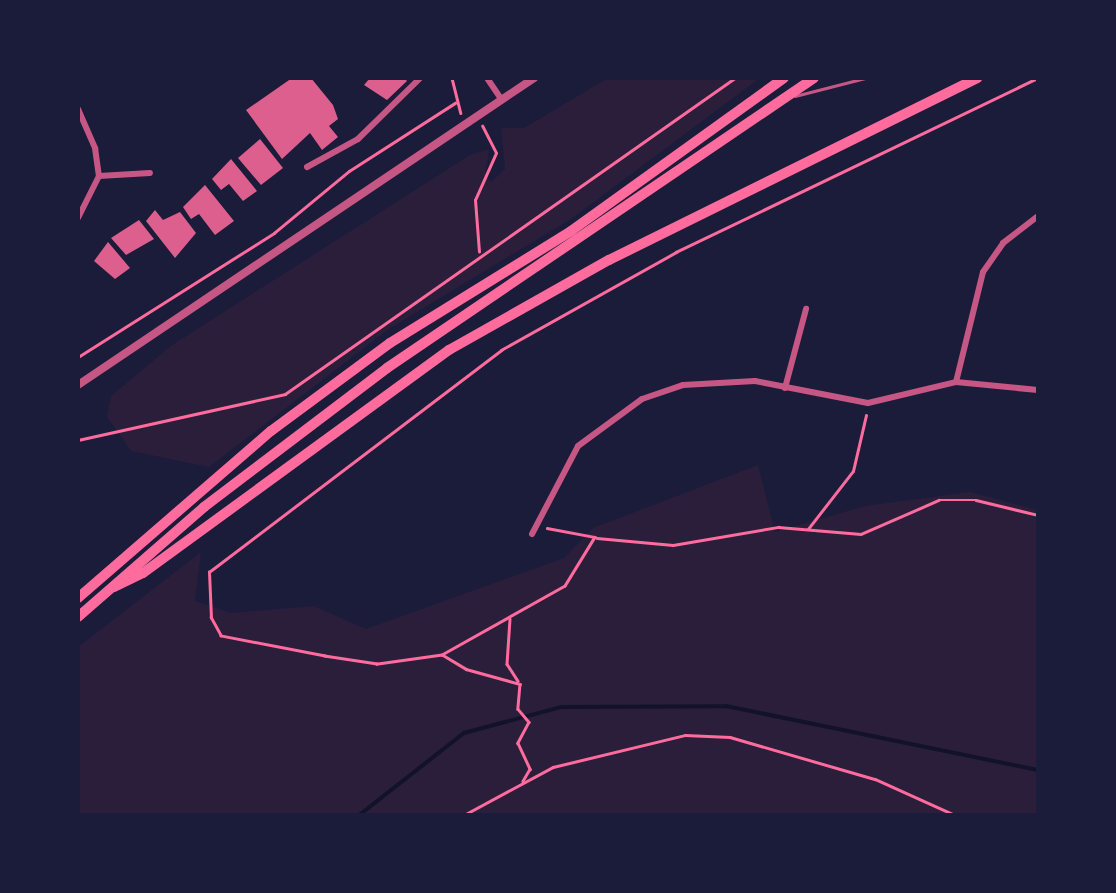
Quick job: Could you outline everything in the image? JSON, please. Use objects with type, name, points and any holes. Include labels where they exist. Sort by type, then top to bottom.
[{"type":"highway","points":[[78,598],[286,420],[390,344],[570,231],[784,78]]},
{"type":"highway","points":[[78,617],[204,506],[387,368],[814,78]]},
{"type":"highway","points":[[114,587],[143,572],[450,350],[609,260],[978,78]]},
{"type":"street","points":[[307,167],[358,139],[420,78]]},
{"type":"street","points":[[487,78],[501,99]]},
{"type":"street","points":[[78,385],[534,78]]},
{"type":"street","points":[[78,109],[95,148],[98,176],[78,218]]},
{"type":"street","points":[[98,176],[150,173]]},
{"type":"street","points":[[956,382],[984,272],[1003,243],[1038,216]]},
{"type":"street","points":[[785,388],[806,309]]},
{"type":"street","points":[[532,534],[578,446],[642,399],[726,380],[868,403],[956,382],[1038,390]]},
{"type":"lane","points":[[786,97],[835,90],[865,78]]},
{"type":"path","points":[[452,78],[454,102],[496,154],[475,200],[472,222],[479,254]]},
{"type":"path","points":[[78,440],[285,394],[734,78]]},
{"type":"path","points":[[595,538],[565,586],[442,655],[377,664],[221,636],[211,618],[209,572],[532,331],[676,252],[1038,78]]},
{"type":"path","points":[[78,357],[274,233],[349,171],[454,102]]},
{"type":"path","points":[[807,530],[836,502],[853,471],[868,403]]},
{"type":"path","points":[[532,534],[550,527],[595,538],[672,545],[778,527],[861,534],[939,500],[976,500],[1038,516]]},
{"type":"path","points":[[510,617],[507,664],[520,684],[518,709],[529,722],[518,744],[530,770],[522,783]]},
{"type":"path","points":[[442,655],[466,670],[520,684]]},
{"type":"path","points":[[462,816],[522,783],[622,746],[685,735],[730,737],[875,779],[957,816]]},
{"type":"shaded area","points":[[608,78],[760,78],[571,219],[389,329],[209,467],[131,451],[107,417],[111,396],[172,345],[470,155],[489,149],[485,176],[491,182],[505,169],[501,128],[524,128]]},
{"type":"shaded area","points":[[758,465],[775,532],[865,506],[970,492],[1038,510],[1038,815],[78,815],[78,647],[201,552],[195,601],[231,613],[314,606],[366,629],[564,558],[593,528]]},
{"type":"building","points":[[292,78],[311,78],[333,105],[338,119],[329,126],[338,137],[322,150],[310,133],[282,159],[246,110]]},
{"type":"building","points":[[370,78],[407,81],[387,100],[364,85]]},
{"type":"building","points":[[260,139],[283,168],[261,185],[238,158]]},
{"type":"building","points":[[231,159],[257,191],[243,201],[229,184],[221,190],[212,179]]},
{"type":"building","points":[[205,185],[234,221],[215,235],[199,214],[191,219],[183,207]]},
{"type":"building","points":[[155,210],[163,220],[180,212],[196,233],[175,258],[146,221]]},
{"type":"building","points":[[139,220],[154,239],[126,255],[111,238]]},
{"type":"building","points":[[108,242],[130,268],[115,279],[94,261]]},
{"type":"waterway","points":[[358,816],[464,733],[561,707],[726,706],[1038,770]]}]
